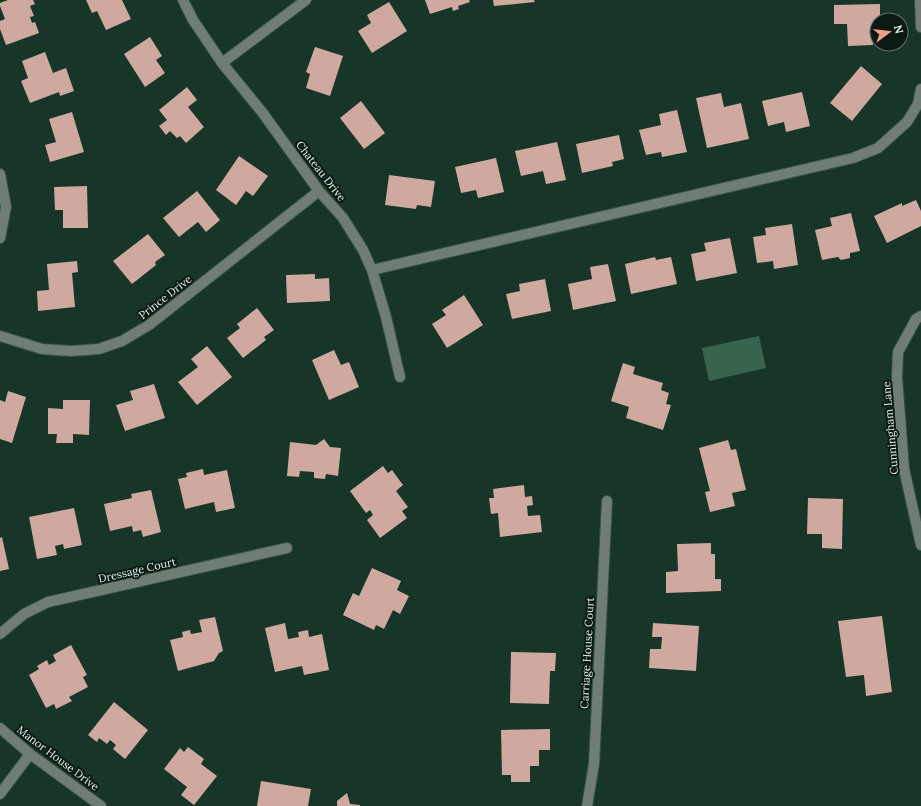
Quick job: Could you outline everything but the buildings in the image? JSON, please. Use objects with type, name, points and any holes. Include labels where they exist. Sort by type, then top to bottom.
[{"type":"street","name":"Chateau Drive","points":[[183,0],[193,20],[222,63],[262,112],[319,191],[343,218],[363,250],[372,270],[386,317],[400,378]]},
{"type":"street","points":[[222,63],[306,0]]},
{"type":"street","points":[[920,0],[921,27]]},
{"type":"street","points":[[372,270],[853,158],[878,148],[907,122],[918,104],[921,89]]},
{"type":"street","points":[[0,174],[6,207],[0,238]]},
{"type":"street","name":"Prince Drive","points":[[0,336],[42,349],[71,351],[99,349],[122,341],[148,326],[319,191]]},
{"type":"street","name":"Cunningham Lane","points":[[921,316],[916,319],[898,352],[897,377],[904,469],[921,545]]},
{"type":"street","name":"Carriage House Court","points":[[587,806],[594,764],[607,501]]},
{"type":"street","name":"Dressage Court","points":[[0,634],[24,614],[48,602],[288,548]]},
{"type":"street","name":"Manor House Drive","points":[[0,728],[30,754],[101,806]]},
{"type":"street","points":[[0,794],[30,754]]},
{"type":"green space","points":[[759,336],[766,368],[709,381],[702,348]]}]
